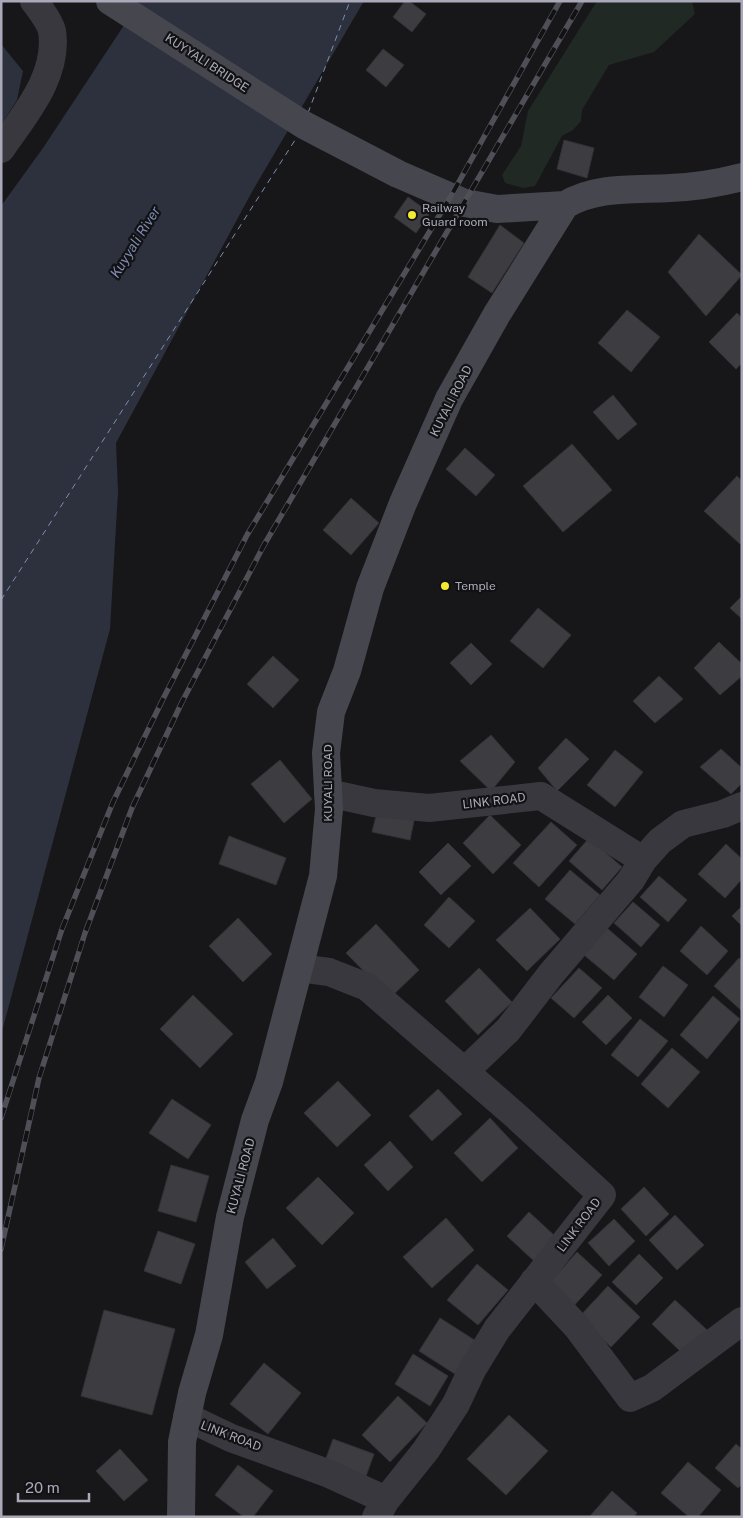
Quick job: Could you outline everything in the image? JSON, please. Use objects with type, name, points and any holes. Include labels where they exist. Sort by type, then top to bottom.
[{"type":"main road","name":"KUYYALI BRIDGE","points":[[110,1],[304,126],[398,174],[465,203],[497,209],[566,206]]},
{"type":"main road","name":"KUYALI ROAD","points":[[181,1517],[182,1442],[209,1334],[230,1217],[300,968],[323,876],[329,809],[326,753],[331,712],[347,671],[370,588],[403,502],[449,399],[497,314],[566,206],[580,196],[594,192],[672,188],[742,177]]},
{"type":"street","points":[[1,149],[41,91],[52,54],[52,30],[34,1]]},
{"type":"street","name":"LINK ROAD","points":[[328,793],[374,803],[429,808],[541,796],[643,860]]},
{"type":"street","points":[[465,1071],[508,1030],[551,974],[631,880],[643,860],[660,841],[683,824],[723,814],[742,806]]},
{"type":"street","name":"LINK ROAD","points":[[187,1418],[231,1438],[327,1473],[381,1508],[426,1450],[456,1404],[472,1370],[497,1328],[602,1195],[465,1071],[367,987],[329,972],[300,968]]},
{"type":"street","points":[[534,1280],[577,1327],[630,1398],[652,1388],[742,1321]]},
{"type":"shaded area","points":[[597,1],[692,1],[695,14],[654,52],[609,65],[582,110],[581,121],[573,130],[562,136],[535,186],[523,188],[505,183],[502,175],[521,146],[528,111]]},
{"type":"water","name":"Kuyyali River","points":[[140,1],[364,1],[253,190],[116,443],[118,492],[110,629],[1,1035],[1,206],[43,148]]},
{"type":"water","points":[[1,44],[23,71],[17,100],[1,125]]},
{"type":"building","points":[[405,1],[409,1],[426,14],[412,32],[393,17]]},
{"type":"building","points":[[383,49],[404,65],[386,87],[366,70]]},
{"type":"building","points":[[564,140],[594,148],[587,178],[557,169]]},
{"type":"building","name":"Railway Guard room","points":[[408,197],[430,213],[416,233],[394,217]]},
{"type":"building","points":[[500,225],[524,243],[492,293],[468,277]]},
{"type":"building","points":[[699,234],[742,275],[706,316],[668,272]]},
{"type":"building","points":[[627,310],[660,337],[631,372],[598,343]]},
{"type":"building","points":[[737,313],[742,318],[742,363],[736,369],[709,342]]},
{"type":"building","points":[[613,395],[637,424],[618,440],[593,412]]},
{"type":"building","points":[[572,444],[612,490],[563,532],[523,486]]},
{"type":"building","points":[[465,448],[495,475],[476,496],[446,469]]},
{"type":"building","points":[[737,476],[742,481],[742,542],[740,544],[704,511]]},
{"type":"building","points":[[351,498],[379,523],[351,555],[323,530]]},
{"type":"building","points":[[742,596],[742,619],[730,608]]},
{"type":"building","points":[[538,608],[571,635],[543,668],[510,641]]},
{"type":"building","points":[[719,642],[742,664],[742,676],[720,695],[694,668]]},
{"type":"building","points":[[471,643],[492,664],[471,685],[450,663]]},
{"type":"building","points":[[273,656],[299,680],[273,708],[247,684]]},
{"type":"building","points":[[659,676],[683,699],[655,723],[633,701]]},
{"type":"building","points":[[491,735],[515,762],[491,791],[460,761]]},
{"type":"building","points":[[566,738],[589,759],[557,791],[538,768]]},
{"type":"building","points":[[721,749],[742,768],[742,783],[731,794],[700,767]]},
{"type":"building","points":[[615,750],[643,772],[615,807],[587,785]]},
{"type":"building","points":[[280,760],[312,799],[284,823],[251,784]]},
{"type":"building","points":[[378,808],[415,816],[410,840],[372,832]]},
{"type":"building","points":[[490,815],[521,845],[493,874],[463,843]]},
{"type":"building","points":[[551,822],[577,845],[539,887],[513,863]]},
{"type":"building","points":[[229,836],[286,858],[276,885],[219,864]]},
{"type":"building","points":[[589,838],[622,867],[602,890],[569,861]]},
{"type":"building","points":[[448,843],[471,866],[441,895],[419,872]]},
{"type":"building","points":[[726,844],[742,859],[742,879],[725,898],[698,874]]},
{"type":"building","points":[[570,870],[600,895],[575,924],[545,899]]},
{"type":"building","points":[[659,876],[687,900],[668,922],[640,897]]},
{"type":"building","points":[[449,897],[475,921],[449,948],[424,925]]},
{"type":"building","points":[[633,902],[660,925],[641,947],[614,923]]},
{"type":"building","points":[[742,906],[742,926],[732,916]]},
{"type":"building","points":[[530,908],[560,939],[527,971],[496,940]]},
{"type":"building","points":[[238,918],[272,954],[243,982],[209,946]]},
{"type":"building","points":[[376,924],[419,970],[390,998],[346,953]]},
{"type":"building","points":[[701,926],[728,951],[707,975],[680,951]]},
{"type":"building","points":[[607,928],[637,954],[614,980],[584,955]]},
{"type":"building","points":[[739,958],[742,960],[742,1011],[714,986]]},
{"type":"building","points":[[663,966],[688,985],[664,1017],[639,997]]},
{"type":"building","points":[[479,968],[512,1002],[478,1035],[445,1001]]},
{"type":"building","points":[[579,968],[602,988],[574,1018],[551,998]]},
{"type":"building","points":[[193,995],[233,1034],[200,1068],[160,1029]]},
{"type":"building","points":[[608,995],[632,1018],[606,1045],[582,1022]]},
{"type":"building","points":[[713,996],[740,1019],[707,1059],[680,1035]]},
{"type":"building","points":[[640,1019],[668,1041],[638,1077],[611,1055]]},
{"type":"building","points":[[672,1048],[700,1072],[668,1108],[641,1084]]},
{"type":"building","points":[[338,1081],[371,1115],[337,1147],[304,1113]]},
{"type":"building","points":[[438,1089],[462,1114],[432,1141],[409,1116]]},
{"type":"building","points":[[172,1099],[211,1125],[188,1159],[149,1133]]},
{"type":"building","points":[[490,1118],[518,1148],[482,1182],[454,1153]]},
{"type":"building","points":[[390,1141],[413,1167],[388,1191],[364,1165]]},
{"type":"building","points":[[171,1165],[209,1176],[196,1222],[158,1211]]},
{"type":"building","points":[[318,1177],[354,1213],[322,1245],[286,1208]]},
{"type":"building","points":[[644,1187],[669,1214],[646,1236],[621,1209]]},
{"type":"building","points":[[529,1212],[556,1237],[534,1261],[507,1236]]},
{"type":"building","points":[[675,1215],[704,1245],[677,1270],[649,1240]]},
{"type":"building","points":[[446,1218],[474,1250],[432,1288],[403,1257]]},
{"type":"building","points":[[614,1219],[635,1241],[609,1266],[588,1243]]},
{"type":"building","points":[[158,1231],[195,1244],[181,1284],[144,1271]]},
{"type":"building","points":[[273,1238],[296,1266],[267,1289],[245,1262]]},
{"type":"building","points":[[577,1252],[602,1275],[570,1310],[545,1288]]},
{"type":"building","points":[[639,1254],[663,1278],[636,1305],[612,1282]]},
{"type":"building","points":[[477,1264],[508,1290],[478,1325],[447,1300]]},
{"type":"building","points":[[608,1286],[640,1317],[611,1347],[579,1317]]},
{"type":"building","points":[[675,1300],[707,1330],[683,1354],[652,1324]]},
{"type":"building","points":[[104,1310],[175,1329],[152,1415],[81,1396]]},
{"type":"building","points":[[440,1318],[476,1341],[455,1374],[419,1351]]},
{"type":"building","points":[[413,1354],[448,1376],[430,1406],[395,1384]]},
{"type":"building","points":[[264,1363],[301,1393],[268,1434],[230,1404]]},
{"type":"building","points":[[398,1396],[427,1423],[390,1462],[362,1435]]},
{"type":"building","points":[[509,1415],[548,1451],[506,1495],[467,1459]]},
{"type":"building","points":[[333,1439],[374,1454],[366,1476],[325,1461]]},
{"type":"building","points":[[736,1444],[742,1449],[742,1484],[738,1488],[715,1468]]},
{"type":"building","points":[[120,1449],[148,1480],[124,1501],[96,1471]]},
{"type":"building","points":[[688,1462],[721,1490],[698,1517],[689,1517],[661,1493]]},
{"type":"building","points":[[238,1465],[273,1491],[253,1517],[244,1517],[215,1495]]},
{"type":"building","points":[[612,1491],[637,1513],[634,1517],[590,1516]]},
{"type":"ferry route","points":[[308,113],[350,1]]},
{"type":"ferry route","points":[[1,600],[297,137]]},
{"type":"railway","points":[[1,1118],[62,929],[113,802],[163,699],[247,535],[451,196],[560,1]]},
{"type":"railway","points":[[1,1249],[39,1078],[85,933],[132,808],[182,702],[264,545],[582,1]]},
{"type":"place","name":"Railway Guard room","points":[[412,215]]},
{"type":"place","name":"Temple","points":[[445,586]]}]
